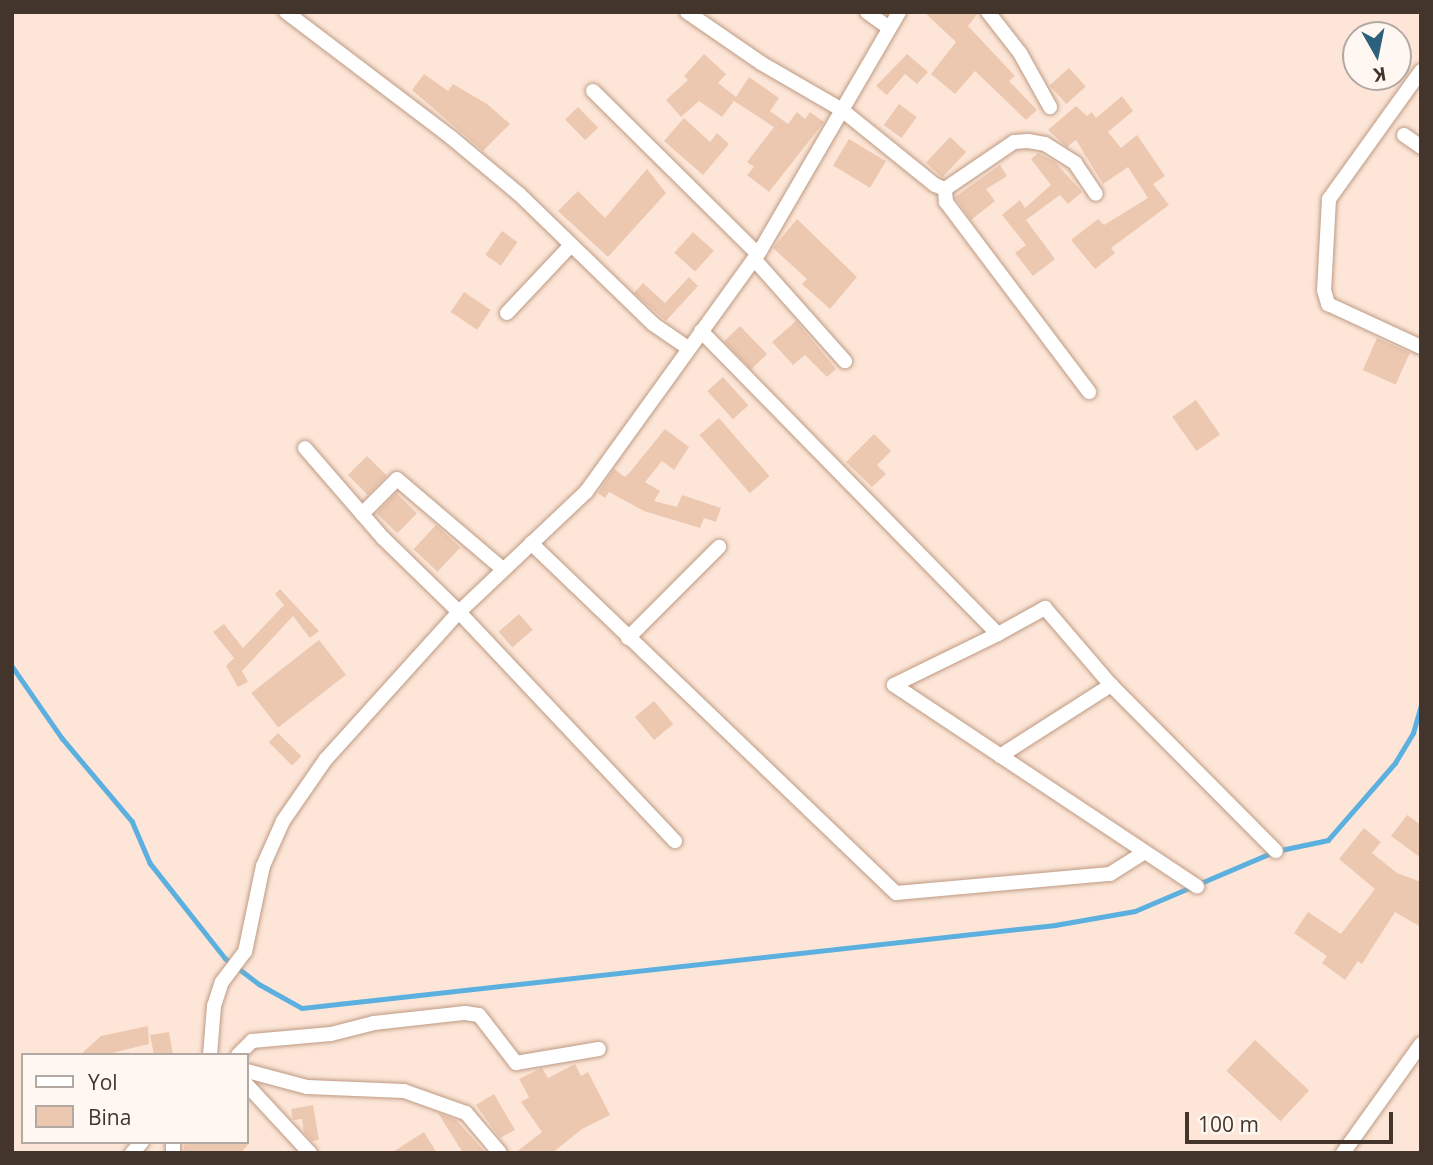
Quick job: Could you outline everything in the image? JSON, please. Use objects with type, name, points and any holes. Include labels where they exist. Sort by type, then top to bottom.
[{"type":"street","points":[[286,12],[452,138],[653,324],[688,348]]},
{"type":"street","points":[[688,12],[761,63],[842,110],[945,189],[946,202],[1088,392]]},
{"type":"street","points":[[867,12],[889,29]]},
{"type":"street","points":[[210,1053],[214,1006],[222,982],[244,951],[263,866],[283,821],[326,759],[459,612],[586,492],[756,256],[899,12]]},
{"type":"street","points":[[988,12],[1020,53],[1050,107]]},
{"type":"street","points":[[1421,71],[1329,199],[1324,290],[1328,304],[1421,347]]},
{"type":"street","points":[[593,91],[756,256],[845,361]]},
{"type":"street","points":[[1404,135],[1421,147]]},
{"type":"street","points":[[945,189],[1014,142],[1028,141],[1045,144],[1075,163],[1096,194]]},
{"type":"street","points":[[507,313],[570,245]]},
{"type":"street","points":[[701,331],[998,634]]},
{"type":"street","points":[[305,448],[362,514],[459,612],[675,841]]},
{"type":"street","points":[[362,514],[397,479],[504,570]]},
{"type":"street","points":[[531,543],[896,893],[1110,873],[1145,852]]},
{"type":"street","points":[[628,638],[719,547]]},
{"type":"street","points":[[1197,886],[894,685],[1045,608],[1111,685],[1276,851]]},
{"type":"street","points":[[1000,756],[1111,685]]},
{"type":"street","points":[[241,1053],[252,1041],[331,1034],[374,1023],[465,1013],[480,1015],[516,1063],[599,1049]]},
{"type":"street","points":[[1343,1153],[1421,1044]]},
{"type":"street","points":[[248,1071],[307,1087],[404,1091],[466,1113],[500,1153]]},
{"type":"street","points":[[248,1086],[310,1153]]},
{"type":"building","points":[[924,12],[979,12],[968,26],[1015,76],[1009,81],[1037,110],[1026,120],[975,71],[955,94],[931,74],[956,42]]},
{"type":"building","points":[[704,54],[726,74],[718,83],[736,97],[749,77],[779,98],[770,111],[788,124],[797,112],[805,119],[810,112],[824,122],[769,192],[747,175],[754,167],[747,162],[774,127],[734,101],[722,117],[699,101],[681,117],[666,100],[688,80],[684,76]]},
{"type":"building","points":[[907,54],[928,72],[917,84],[905,74],[887,95],[876,86]]},
{"type":"building","points":[[1069,68],[1086,87],[1066,104],[1050,85]]},
{"type":"building","points":[[424,74],[448,91],[453,84],[487,104],[510,124],[483,151],[412,90]]},
{"type":"building","points":[[1122,96],[1133,111],[1108,132],[1121,148],[1137,135],[1165,176],[1153,184],[1169,205],[1111,248],[1115,253],[1095,269],[1071,240],[1098,219],[1104,225],[1148,198],[1128,167],[1103,184],[1076,140],[1067,147],[1048,130],[1076,106],[1087,116],[1092,112],[1096,118]]},
{"type":"building","points":[[899,104],[917,117],[902,138],[884,125]]},
{"type":"building","points":[[578,107],[598,128],[585,140],[565,120]]},
{"type":"building","points":[[684,118],[710,142],[717,133],[729,144],[703,175],[664,141]]},
{"type":"building","points":[[950,137],[966,152],[942,178],[926,163]]},
{"type":"building","points":[[849,139],[886,161],[870,188],[833,166]]},
{"type":"building","points":[[1038,153],[1055,162],[1082,192],[1068,204],[1060,195],[1026,220],[1055,259],[1033,276],[1015,253],[1026,245],[1002,215],[1020,200],[1025,208],[1051,185],[1031,159]]},
{"type":"building","points":[[1000,165],[1007,176],[986,189],[995,201],[971,220],[955,197]]},
{"type":"building","points":[[647,169],[666,193],[608,257],[558,211],[578,191],[605,218]]},
{"type":"building","points":[[797,219],[857,277],[830,309],[802,284],[807,279],[773,248]]},
{"type":"building","points":[[502,231],[518,242],[501,266],[485,255]]},
{"type":"building","points":[[693,232],[714,251],[695,272],[674,253]]},
{"type":"building","points":[[689,277],[698,286],[666,321],[634,293],[643,283],[665,303]]},
{"type":"building","points":[[464,292],[491,310],[477,330],[451,312]]},
{"type":"building","points":[[796,321],[836,369],[827,377],[805,355],[793,365],[772,342]]},
{"type":"building","points":[[740,326],[767,354],[751,369],[724,341]]},
{"type":"building","points":[[1377,338],[1410,353],[1396,385],[1363,370]]},
{"type":"building","points":[[723,377],[748,405],[733,419],[707,391]]},
{"type":"building","points":[[1196,400],[1220,434],[1196,451],[1172,417]]},
{"type":"building","points":[[719,418],[770,476],[750,493],[699,435]]},
{"type":"building","points":[[665,429],[689,447],[674,470],[662,461],[645,482],[660,491],[654,501],[677,507],[682,495],[721,508],[716,522],[704,518],[700,528],[644,511],[609,492],[605,498],[598,493],[614,469],[625,477]]},
{"type":"building","points":[[874,434],[891,451],[877,465],[886,474],[872,487],[846,462]]},
{"type":"building","points":[[367,456],[387,476],[368,495],[348,475]]},
{"type":"building","points":[[396,493],[417,513],[397,533],[377,513]]},
{"type":"building","points":[[436,525],[460,548],[438,572],[413,549]]},
{"type":"building","points":[[280,589],[319,631],[310,638],[293,616],[242,671],[248,682],[238,687],[226,666],[234,658],[213,632],[224,624],[243,648],[284,605],[275,594]]},
{"type":"building","points":[[519,614],[533,630],[512,648],[499,632]]},
{"type":"building","points":[[319,640],[346,675],[278,728],[251,693]]},
{"type":"building","points":[[654,701],[673,724],[654,740],[635,717]]},
{"type":"building","points":[[278,733],[301,756],[292,766],[269,742]]},
{"type":"building","points":[[1407,815],[1421,825],[1421,858],[1391,836]]},
{"type":"building","points":[[1364,828],[1381,842],[1372,853],[1397,873],[1421,882],[1421,927],[1395,912],[1362,964],[1358,961],[1345,980],[1322,963],[1327,956],[1294,933],[1308,912],[1341,934],[1375,889],[1339,859]]},
{"type":"building","points":[[148,1026],[149,1044],[112,1053],[82,1053],[101,1036]]},
{"type":"building","points":[[169,1032],[173,1053],[154,1053],[150,1035]]},
{"type":"building","points":[[1255,1040],[1309,1090],[1280,1121],[1226,1071]]},
{"type":"building","points":[[575,1064],[581,1076],[588,1072],[610,1115],[582,1129],[552,1153],[515,1153],[542,1132],[521,1102],[529,1097],[519,1079],[542,1068],[548,1078]]},
{"type":"building","points":[[494,1094],[515,1130],[500,1138],[476,1105]]},
{"type":"building","points":[[313,1105],[319,1140],[312,1141],[304,1132],[302,1119],[293,1120],[291,1109]]},
{"type":"building","points":[[438,1113],[456,1120],[486,1153],[463,1153]]},
{"type":"building","points":[[424,1132],[437,1153],[391,1153]]},
{"type":"building","points":[[250,1142],[241,1153],[183,1153],[185,1144]]},
{"type":"waterway","points":[[12,666],[62,738],[132,821],[150,863],[225,958],[259,984],[302,1008],[1055,925],[1135,911],[1276,851],[1328,840],[1395,763],[1413,733],[1421,705]]}]
